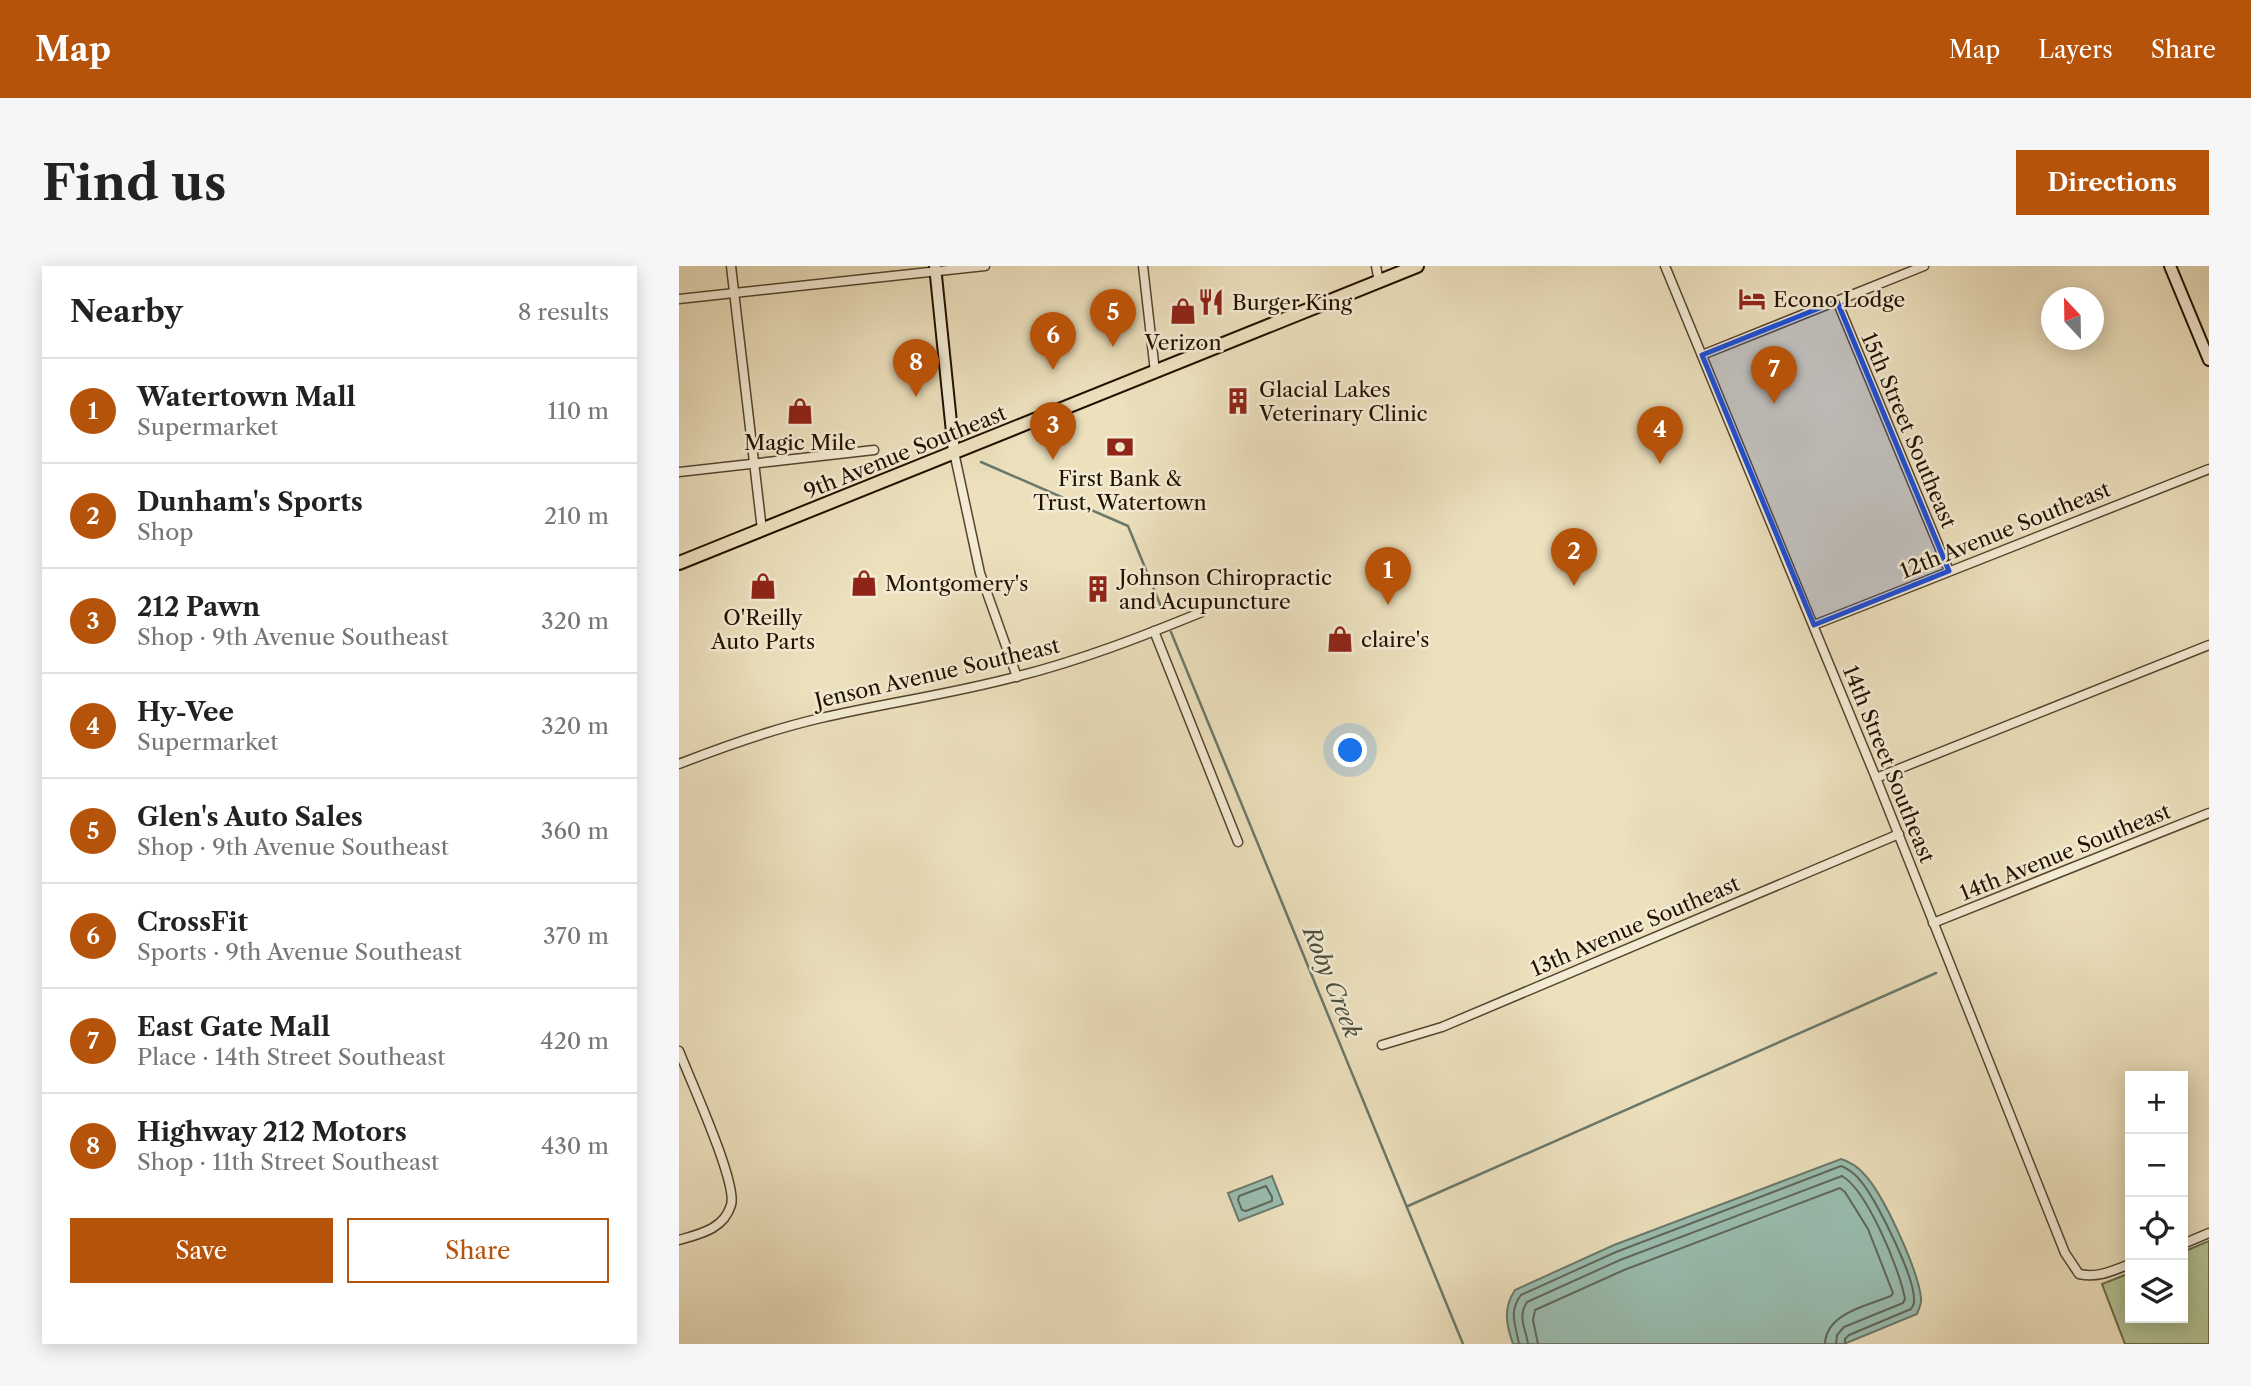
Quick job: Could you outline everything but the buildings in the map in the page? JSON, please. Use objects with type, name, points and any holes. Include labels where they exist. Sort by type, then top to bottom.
[{"type":"main road","name":"9th Avenue Southeast","points":[[679,563],[1417,266]]},
{"type":"street","points":[[731,266],[761,530]]},
{"type":"street","points":[[679,299],[935,269],[985,266]]},
{"type":"street","points":[[1143,266],[1155,372]]},
{"type":"street","points":[[1376,266],[1379,282]]},
{"type":"street","name":"14th Street Southeast","points":[[1665,266],[1877,778],[2065,1253],[2079,1273],[2090,1276],[2103,1275],[2125,1266]]},
{"type":"street","points":[[1702,355],[1924,266]]},
{"type":"street","points":[[2170,266],[2209,360]]},
{"type":"street","points":[[935,269],[954,453],[980,572],[1017,677]]},
{"type":"street","name":"15th Street Southeast","points":[[1837,301],[1949,571]]},
{"type":"street","points":[[679,472],[874,450]]},
{"type":"street","name":"12th Avenue Southeast","points":[[1814,625],[2209,469]]},
{"type":"street","name":"Jenson Avenue Southeast","points":[[679,764],[737,743],[819,719],[1017,677],[1154,632],[1202,612]]},
{"type":"street","points":[[1154,632],[1238,842]]},
{"type":"street","points":[[1877,778],[2209,645]]},
{"type":"street","name":"14th Avenue Southeast","points":[[1933,923],[2209,813]]},
{"type":"street","name":"13th Avenue Southeast","points":[[1382,1045],[1442,1027],[1899,834]]},
{"type":"street","points":[[679,1051],[728,1173],[732,1196],[731,1206],[716,1227],[679,1240]]},
{"type":"street","points":[[2188,1242],[2209,1233]]},
{"type":"highlighted area","points":[[1837,301],[1949,571],[1814,625],[1702,355]]},
{"type":"green space","points":[[2209,1241],[2209,1344],[2125,1344],[2102,1284],[2125,1275],[2125,1323],[2188,1323],[2188,1250]]},
{"type":"water","points":[[1841,1159],[1864,1174],[1890,1215],[1919,1285],[1921,1304],[1917,1314],[1844,1344],[1513,1344],[1507,1316],[1515,1290],[1614,1245]]},
{"type":"water","points":[[1272,1176],[1283,1204],[1239,1221],[1228,1193]]},
{"type":"waterway","name":"Roby Creek","points":[[981,462],[1128,526],[1162,609]]},
{"type":"waterway","name":"Roby Creek","points":[[1171,632],[1463,1344]]},
{"type":"waterway","points":[[1408,1206],[1936,973]]},
{"type":"place","name":"Econo Lodge","points":[[1752,299]]},
{"type":"place","name":"Burger King","points":[[1211,302]]},
{"type":"place","name":"Verizon","points":[[1183,311]]},
{"type":"place","name":"Glen's Auto Sales","points":[[1113,347]]},
{"type":"place","name":"CrossFit","points":[[1053,370]]},
{"type":"place","name":"Highway 212 Motors","points":[[916,397]]},
{"type":"place","name":"Glacial Lakes Veterinary Clinic","points":[[1238,401]]},
{"type":"place","name":"East Gate Mall","points":[[1774,404]]},
{"type":"place","name":"Magic Mile","points":[[800,411]]},
{"type":"place","name":"First Bank & Trust, Watertown","points":[[1120,447]]},
{"type":"place","name":"212 Pawn","points":[[1053,460]]},
{"type":"place","name":"Hy-Vee","points":[[1660,464]]},
{"type":"place","name":"Montgomery's","points":[[864,583]]},
{"type":"place","name":"O'Reilly Auto Parts","points":[[763,586]]},
{"type":"place","name":"Dunham's Sports","points":[[1574,586]]},
{"type":"place","name":"Johnson Chiropractic and Acupuncture","points":[[1098,589]]},
{"type":"place","name":"Watertown Mall","points":[[1388,605]]},
{"type":"place","name":"claire's","points":[[1340,639]]}]
